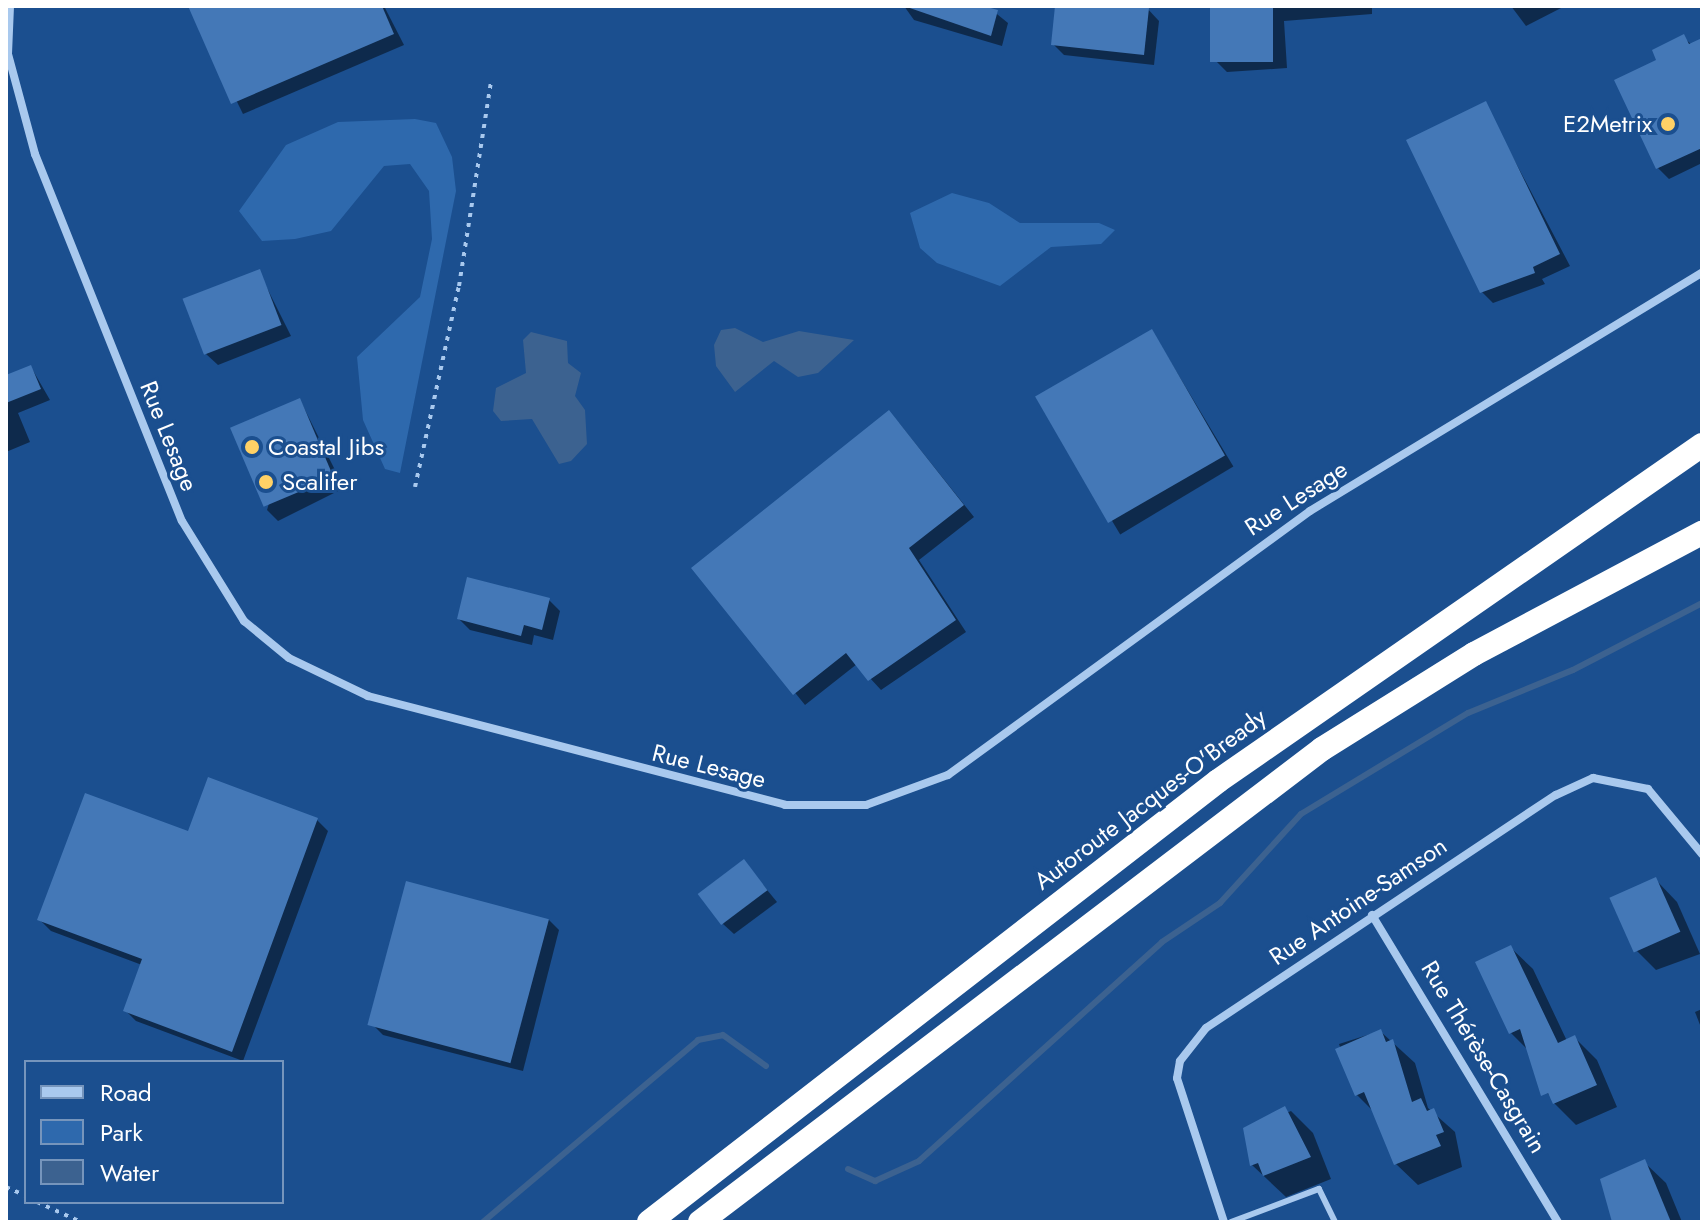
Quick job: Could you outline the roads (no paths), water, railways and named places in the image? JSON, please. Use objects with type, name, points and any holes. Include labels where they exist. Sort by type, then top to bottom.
[{"type":"highway","name":"Autoroute Jacques-O'Bready","points":[[649,1222],[1198,795],[1702,445]]},
{"type":"highway","points":[[700,1222],[1322,749],[1464,659],[1702,533]]},
{"type":"street","name":"Rue Lesage","points":[[10,6],[8,54],[35,154],[182,521],[244,621],[289,658],[368,696],[805,808],[894,799],[948,775],[1310,511],[1702,273]]},
{"type":"street","name":"Rue Antoine-Samson","points":[[1224,1222],[1182,1099],[1180,1061],[1206,1028],[1372,915],[1593,778],[1629,780],[1655,794],[1702,854]]},
{"type":"street","name":"Rue Thérèse-Casgrain","points":[[1372,915],[1430,1000],[1558,1222]]},
{"type":"lane","points":[[1231,1222],[1319,1189],[1335,1222]]},
{"type":"water","points":[[735,328],[763,342],[799,331],[854,340],[818,373],[798,377],[774,361],[735,392],[716,366],[714,345],[721,330]]},
{"type":"water","points":[[531,332],[567,341],[568,363],[581,373],[575,396],[585,410],[587,444],[571,461],[559,464],[532,419],[501,421],[493,411],[496,388],[526,373],[523,340]]},
{"type":"waterway","points":[[848,1169],[875,1181],[919,1161],[1162,942],[1220,903],[1301,814],[1468,713],[1573,670],[1702,603]]},
{"type":"waterway","points":[[483,1222],[698,1040],[723,1035],[766,1066]]},
{"type":"place","name":"E2Metrix","points":[[1668,124]]},
{"type":"place","name":"Coastal Jibs","points":[[252,447]]},
{"type":"place","name":"Scalifer","points":[[266,482]]}]
